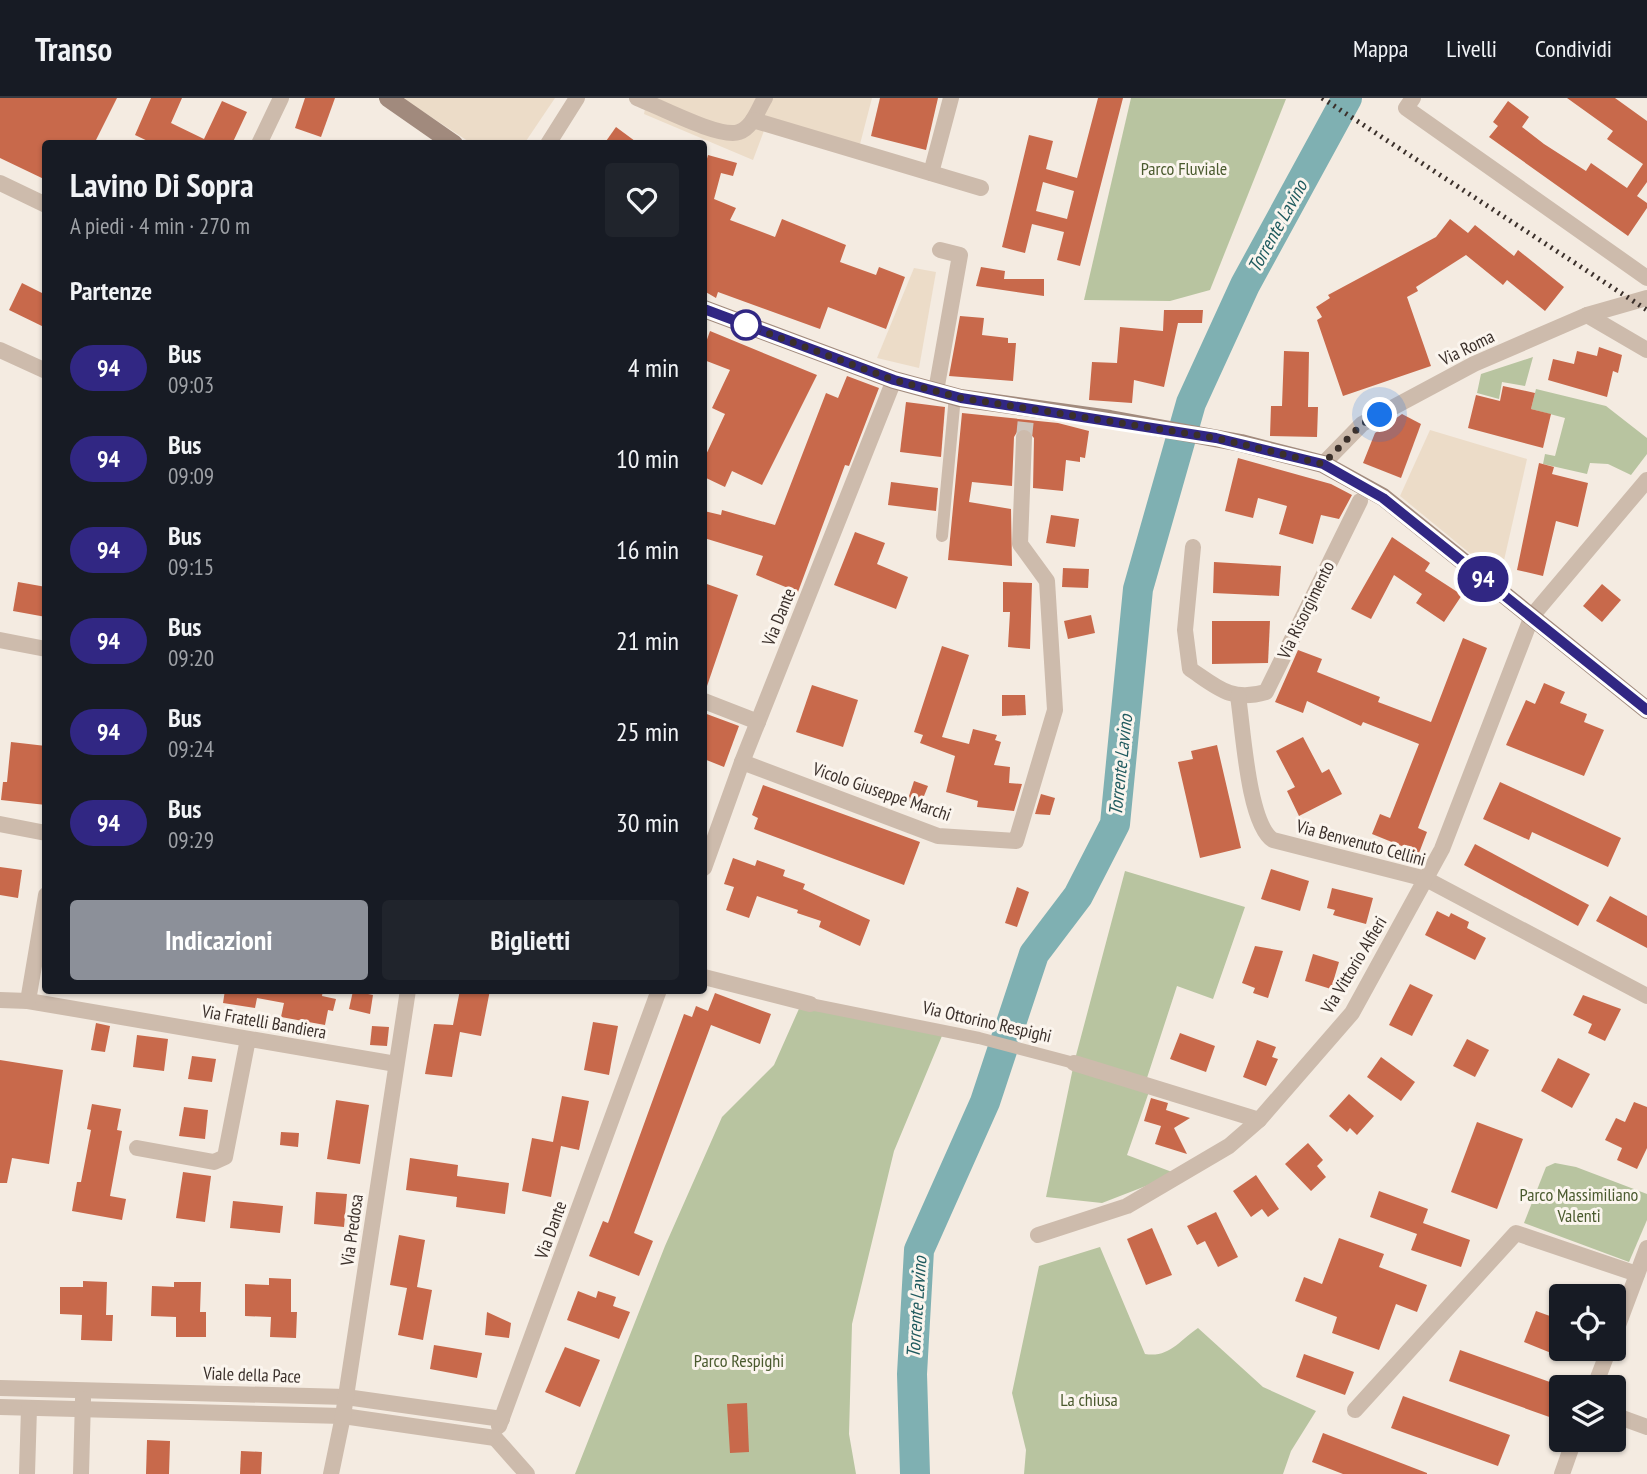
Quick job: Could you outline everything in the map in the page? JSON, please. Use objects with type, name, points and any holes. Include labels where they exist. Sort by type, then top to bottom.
[{"type":"main road","points":[[388,98],[448,140]]},
{"type":"main road","points":[[707,311],[894,380],[955,396],[1026,413],[1110,419],[1241,443],[1323,464],[1383,498],[1647,710]]},
{"type":"street","points":[[261,140],[281,98]]},
{"type":"street","points":[[551,140],[577,98]]},
{"type":"street","points":[[637,98],[715,130],[741,132],[753,120],[765,98]]},
{"type":"street","points":[[931,173],[951,98]]},
{"type":"street","points":[[1413,98],[1406,108],[1647,278]]},
{"type":"street","points":[[753,120],[981,188]]},
{"type":"street","points":[[0,183],[42,203]]},
{"type":"street","points":[[936,391],[960,255],[940,250]]},
{"type":"street","name":"Via Roma","points":[[1323,464],[1362,424],[1474,365],[1587,315],[1627,306],[1647,298]]},
{"type":"street","points":[[1627,306],[1623,318],[1630,338]]},
{"type":"street","points":[[1587,315],[1647,350]]},
{"type":"street","points":[[0,350],[42,369]]},
{"type":"street","name":"Via Dante","points":[[707,860],[742,762],[894,380]]},
{"type":"street","points":[[942,536],[955,396]]},
{"type":"street","name":"Vicolo Giuseppe Marchi","points":[[742,762],[938,835],[1016,841],[1055,710],[1047,581],[1020,544],[1024,438]]},
{"type":"street","name":"Via Vittorio Alfieri","points":[[1038,1235],[1127,1206],[1229,1146],[1259,1120],[1352,1013],[1442,849],[1532,616],[1647,480]]},
{"type":"street","name":"Via Risorgimento","points":[[1238,696],[1246,698],[1266,692],[1360,501]]},
{"type":"street","points":[[1194,547],[1185,630],[1190,669],[1224,692],[1238,696]]},
{"type":"street","points":[[0,640],[42,648]]},
{"type":"street","name":"Via Benvenuto Cellini","points":[[1238,696],[1256,814],[1265,834],[1273,840],[1426,879],[1647,996]]},
{"type":"street","points":[[707,702],[758,722]]},
{"type":"street","points":[[0,824],[42,832]]},
{"type":"street","points":[[28,1001],[42,919]]},
{"type":"street","name":"Via Ottorino Respighi","points":[[707,978],[810,1004],[979,1038],[1074,1063],[1259,1120]]},
{"type":"street","name":"Via Predosa","points":[[331,1474],[343,1416],[407,994]]},
{"type":"street","name":"Via Dante","points":[[495,1438],[658,994]]},
{"type":"street","name":"Via Fratelli Bandiera","points":[[0,1000],[28,1001],[396,1064]]},
{"type":"street","points":[[137,1148],[214,1162],[225,1157],[248,1039]]},
{"type":"street","points":[[1355,1410],[1516,1233],[1637,1274]]},
{"type":"street","points":[[1626,1304],[1647,1248]]},
{"type":"street","name":"Viale della Pace","points":[[0,1388],[346,1397],[502,1419]]},
{"type":"street","points":[[81,1474],[83,1390]]},
{"type":"street","points":[[0,1407],[343,1416],[495,1438],[527,1474]]},
{"type":"street","points":[[27,1474],[29,1408]]},
{"type":"street","points":[[1626,1419],[1647,1427]]},
{"type":"street","points":[[1562,1474],[1570,1452]]},
{"type":"green space","name":"Parco Fluviale","points":[[1131,98],[1286,99],[1210,290],[1170,301],[1084,300]]},
{"type":"green space","points":[[1533,357],[1525,386],[1502,382],[1499,399],[1477,393],[1481,374]]},
{"type":"green space","points":[[1536,389],[1606,406],[1647,438],[1647,454],[1631,475],[1608,464],[1590,463],[1587,474],[1543,464],[1545,454],[1555,456],[1565,418],[1531,409]]},
{"type":"green space","points":[[1125,871],[1245,907],[1213,999],[1177,986],[1145,1084],[1151,1086],[1127,1155],[1172,1172],[1151,1184],[1102,1203],[1046,1197],[1074,1063]]},
{"type":"green space","name":"Parco Respighi","points":[[802,1002],[944,1031],[894,1151],[852,1324],[849,1434],[856,1474],[575,1474],[665,1246],[722,1117],[774,1065]]},
{"type":"green space","name":"Parco Massimiliano Valenti","points":[[1555,1163],[1576,1167],[1647,1194],[1647,1220],[1629,1262],[1524,1223],[1546,1167]]},
{"type":"green space","name":"La chiusa","points":[[1100,1247],[1145,1354],[1167,1351],[1198,1328],[1263,1387],[1316,1411],[1291,1451],[1283,1474],[1024,1474],[1026,1450],[1012,1393],[1039,1266]]},
{"type":"shaded area","points":[[402,98],[555,98],[527,140],[466,140]]},
{"type":"shaded area","points":[[647,98],[872,98],[859,148],[768,120],[753,160],[644,114]]},
{"type":"shaded area","points":[[914,268],[936,272],[919,368],[877,358]]},
{"type":"shaded area","points":[[1430,430],[1527,459],[1500,578],[1400,496]]},
{"type":"building","points":[[0,98],[117,98],[96,140],[42,140],[42,178],[0,158]]},
{"type":"building","points":[[151,98],[182,98],[171,123],[204,139],[222,101],[247,112],[234,140],[146,140],[135,135]]},
{"type":"building","points":[[305,98],[335,98],[321,137],[295,128]]},
{"type":"building","points":[[880,98],[938,98],[926,150],[871,136]]},
{"type":"building","points":[[1098,98],[1123,98],[1080,266],[1057,260],[1064,232],[1032,224],[1025,253],[1002,247],[1029,135],[1053,141],[1046,169],[1077,178]],"holes":[[[1043,182],[1074,191],[1067,219],[1036,211]]]},
{"type":"building","points":[[1567,98],[1615,98],[1647,121],[1647,182],[1637,196],[1647,203],[1647,208],[1628,236],[1489,137],[1498,126],[1493,122],[1508,101],[1529,117],[1522,127],[1544,144],[1586,171],[1591,163],[1627,188],[1643,164],[1607,139],[1613,131]]},
{"type":"building","points":[[616,127],[634,140],[607,140]]},
{"type":"building","points":[[708,155],[737,163],[733,176],[721,173],[714,199],[736,208],[730,220],[775,237],[782,219],[846,245],[840,262],[876,275],[879,267],[905,277],[886,329],[828,307],[820,329],[718,292],[716,298],[707,293]]},
{"type":"building","points":[[1450,219],[1468,233],[1475,225],[1514,256],[1518,250],[1564,287],[1545,311],[1507,280],[1503,285],[1466,255],[1416,287],[1418,291],[1407,297],[1431,366],[1343,396],[1317,320],[1322,317],[1316,307],[1330,298],[1328,295],[1436,237]]},
{"type":"building","points":[[981,267],[1005,271],[1004,279],[1044,279],[1044,296],[976,286]]},
{"type":"building","points":[[22,283],[42,293],[42,326],[9,310]]},
{"type":"building","points":[[1164,310],[1203,310],[1202,323],[1178,323],[1164,387],[1134,380],[1132,403],[1089,400],[1092,362],[1117,363],[1120,327],[1163,331]]},
{"type":"building","points":[[960,316],[984,318],[982,335],[1008,338],[1008,343],[1016,343],[1013,381],[949,376]]},
{"type":"building","points":[[710,331],[817,375],[762,485],[732,471],[725,487],[707,478],[707,453],[725,414],[712,408],[730,370],[707,361],[707,340]]},
{"type":"building","points":[[1599,347],[1622,355],[1618,373],[1613,371],[1607,397],[1548,380],[1553,359],[1574,364],[1577,351],[1597,356]]},
{"type":"building","points":[[1284,351],[1309,352],[1308,407],[1318,407],[1317,437],[1270,436],[1271,406],[1282,406]]},
{"type":"building","points":[[847,376],[879,388],[849,466],[845,465],[798,592],[756,575],[763,556],[707,539],[707,512],[721,515],[722,510],[775,525],[826,393],[838,398]]},
{"type":"building","points":[[1503,386],[1535,393],[1531,409],[1551,414],[1543,448],[1468,428],[1476,395],[1500,401]]},
{"type":"building","points":[[906,402],[945,407],[941,457],[900,452]]},
{"type":"building","points":[[962,413],[1058,423],[1089,431],[1085,458],[1080,457],[1080,462],[1066,460],[1063,491],[1033,488],[1034,438],[1025,428],[1019,429],[1014,437],[1012,486],[972,482],[969,502],[1011,509],[1012,566],[948,560]]},
{"type":"building","points":[[1402,414],[1421,424],[1401,478],[1363,463],[1375,433]]},
{"type":"building","points":[[1238,458],[1331,484],[1352,495],[1339,519],[1321,515],[1313,544],[1279,534],[1287,506],[1258,498],[1253,518],[1225,511]]},
{"type":"building","points":[[1539,463],[1554,467],[1552,474],[1588,483],[1578,527],[1556,521],[1543,576],[1517,570]]},
{"type":"building","points":[[891,482],[938,488],[936,511],[888,505]]},
{"type":"building","points":[[1051,515],[1079,519],[1075,547],[1046,543]]},
{"type":"building","points":[[855,532],[885,543],[877,564],[908,577],[896,609],[834,585]]},
{"type":"building","points":[[1392,537],[1430,563],[1425,571],[1462,595],[1444,622],[1416,603],[1422,594],[1394,575],[1371,619],[1351,609]]},
{"type":"building","points":[[1214,562],[1281,566],[1279,596],[1213,593]]},
{"type":"building","points":[[1063,568],[1089,569],[1088,588],[1062,587]]},
{"type":"building","points":[[18,582],[42,586],[42,616],[13,611]]},
{"type":"building","points":[[1003,582],[1032,583],[1030,649],[1008,647],[1010,612],[1003,612]]},
{"type":"building","points":[[707,584],[738,595],[707,686]]},
{"type":"building","points":[[1602,584],[1621,600],[1602,622],[1583,606]]},
{"type":"building","points":[[1091,615],[1095,633],[1068,639],[1064,621]]},
{"type":"building","points":[[1212,621],[1270,621],[1268,663],[1212,664]]},
{"type":"building","points":[[1463,638],[1487,648],[1418,828],[1427,832],[1419,853],[1372,834],[1380,814],[1390,818],[1419,744],[1363,722],[1361,726],[1307,701],[1303,713],[1275,702],[1298,650],[1322,659],[1317,672],[1380,697],[1378,702],[1431,722]]},
{"type":"building","points":[[942,646],[969,655],[942,737],[969,744],[973,729],[997,735],[995,740],[1001,742],[994,765],[1010,767],[1009,783],[1022,784],[1014,811],[977,807],[978,801],[946,792],[955,756],[920,743],[923,735],[914,732]]},
{"type":"building","points":[[1544,683],[1565,692],[1560,703],[1587,714],[1584,722],[1604,730],[1584,776],[1506,745],[1526,700],[1535,704]]},
{"type":"building","points":[[812,685],[858,700],[843,747],[796,732]]},
{"type":"building","points":[[1002,695],[1025,695],[1026,715],[1002,716]]},
{"type":"building","points":[[707,714],[739,726],[724,767],[707,760]]},
{"type":"building","points":[[1303,737],[1322,773],[1329,769],[1342,794],[1299,816],[1287,791],[1295,787],[1276,751]]},
{"type":"building","points":[[11,742],[42,746],[42,805],[1,800],[3,782],[7,782]]},
{"type":"building","points":[[1217,745],[1241,848],[1200,858],[1178,762],[1193,759],[1191,751]]},
{"type":"building","points":[[914,781],[928,786],[920,806],[907,802]]},
{"type":"building","points":[[1500,782],[1621,838],[1608,867],[1532,832],[1529,840],[1483,819]]},
{"type":"building","points":[[763,785],[920,842],[904,885],[754,829],[758,818],[752,815]]},
{"type":"building","points":[[1041,794],[1055,798],[1050,815],[1035,814]]},
{"type":"building","points":[[1475,844],[1589,905],[1578,926],[1464,865]]},
{"type":"building","points":[[733,858],[755,866],[757,860],[785,870],[783,876],[805,884],[803,889],[870,920],[860,946],[819,927],[821,921],[757,896],[749,918],[726,910],[734,887],[724,884]]},
{"type":"building","points":[[0,867],[22,870],[18,898],[0,895]]},
{"type":"building","points":[[1271,869],[1309,881],[1300,911],[1261,899]]},
{"type":"building","points":[[1017,887],[1029,892],[1017,927],[1005,923]]},
{"type":"building","points":[[1332,888],[1373,898],[1366,924],[1333,915],[1335,910],[1327,908]]},
{"type":"building","points":[[1610,896],[1647,916],[1647,948],[1596,921]]},
{"type":"building","points":[[1437,911],[1449,917],[1451,913],[1469,922],[1467,928],[1486,938],[1475,960],[1425,935]]},
{"type":"building","points":[[1255,946],[1283,951],[1268,998],[1253,993],[1255,988],[1242,983]]},
{"type":"building","points":[[1313,954],[1339,962],[1331,989],[1305,981]]},
{"type":"building","points":[[1410,984],[1433,995],[1412,1036],[1389,1025]]},
{"type":"building","points":[[715,993],[771,1014],[760,1044],[711,1025],[634,1233],[653,1241],[639,1276],[589,1256],[603,1221],[608,1223],[684,1014],[692,1017],[696,1006],[708,1011]]},
{"type":"building","points":[[224,994],[322,994],[336,999],[333,1011],[328,1010],[325,1025],[281,1017],[284,1003],[257,998],[255,1008],[223,1003]]},
{"type":"building","points":[[352,994],[373,995],[370,1014],[349,1009]]},
{"type":"building","points":[[459,994],[489,994],[481,1036],[460,1032],[452,1077],[425,1074],[434,1024],[453,1025]]},
{"type":"building","points":[[1583,995],[1621,1009],[1605,1041],[1588,1033],[1592,1024],[1573,1015]]},
{"type":"building","points":[[593,1022],[618,1026],[609,1075],[584,1070]]},
{"type":"building","points":[[96,1023],[110,1026],[105,1052],[91,1050]]},
{"type":"building","points":[[372,1026],[389,1027],[387,1046],[370,1045]]},
{"type":"building","points":[[1180,1033],[1215,1046],[1206,1072],[1170,1059]]},
{"type":"building","points":[[137,1035],[168,1039],[164,1071],[133,1067]]},
{"type":"building","points":[[1467,1039],[1489,1050],[1475,1077],[1453,1066]]},
{"type":"building","points":[[1257,1040],[1276,1047],[1272,1057],[1278,1059],[1266,1086],[1243,1077]]},
{"type":"building","points":[[192,1056],[216,1059],[212,1082],[188,1079]]},
{"type":"building","points":[[1381,1057],[1415,1082],[1401,1101],[1367,1077]]},
{"type":"building","points":[[1558,1058],[1590,1074],[1572,1108],[1541,1091]]},
{"type":"building","points":[[0,1060],[63,1070],[49,1164],[12,1158],[7,1183],[0,1183]]},
{"type":"building","points":[[1349,1094],[1374,1116],[1357,1135],[1350,1128],[1347,1132],[1329,1116]]},
{"type":"building","points":[[562,1096],[589,1101],[579,1150],[561,1146],[551,1197],[522,1191],[532,1138],[553,1142]]},
{"type":"building","points":[[1151,1098],[1168,1103],[1166,1110],[1190,1118],[1174,1128],[1187,1154],[1155,1144],[1161,1126],[1144,1121]]},
{"type":"building","points":[[336,1100],[369,1105],[360,1164],[327,1159]]},
{"type":"building","points":[[1634,1102],[1647,1107],[1647,1148],[1637,1169],[1617,1160],[1622,1148],[1605,1140],[1616,1118],[1625,1122]]},
{"type":"building","points":[[92,1104],[121,1109],[117,1130],[122,1131],[110,1196],[126,1199],[122,1220],[72,1211],[77,1182],[81,1182],[91,1130],[87,1129]]},
{"type":"building","points":[[184,1107],[208,1110],[205,1139],[179,1136]]},
{"type":"building","points":[[1477,1122],[1523,1139],[1497,1209],[1451,1192]]},
{"type":"building","points":[[281,1132],[299,1133],[298,1147],[280,1145]]},
{"type":"building","points":[[1308,1143],[1323,1160],[1317,1166],[1326,1177],[1311,1191],[1285,1164]]},
{"type":"building","points":[[410,1158],[458,1165],[457,1176],[509,1183],[505,1214],[456,1207],[457,1197],[406,1190]]},
{"type":"building","points":[[183,1172],[211,1176],[205,1222],[176,1218]]},
{"type":"building","points":[[1256,1175],[1279,1209],[1268,1217],[1262,1209],[1251,1217],[1233,1191]]},
{"type":"building","points":[[1379,1191],[1428,1209],[1423,1223],[1470,1240],[1461,1267],[1411,1250],[1417,1234],[1370,1217]]},
{"type":"building","points":[[316,1192],[347,1194],[344,1227],[314,1224]]},
{"type":"building","points":[[233,1201],[283,1206],[280,1233],[230,1228]]},
{"type":"building","points":[[1216,1212],[1238,1257],[1218,1267],[1205,1241],[1197,1245],[1187,1226]]},
{"type":"building","points":[[1152,1228],[1172,1275],[1146,1285],[1127,1239]]},
{"type":"building","points":[[399,1235],[425,1240],[417,1287],[432,1290],[423,1340],[398,1335],[407,1288],[390,1285]]},
{"type":"building","points":[[1339,1238],[1384,1254],[1379,1267],[1427,1285],[1417,1312],[1396,1304],[1379,1350],[1332,1333],[1337,1317],[1295,1301],[1304,1277],[1322,1284]]},
{"type":"building","points":[[269,1278],[291,1279],[291,1312],[297,1312],[296,1338],[270,1337],[271,1317],[245,1316],[245,1284],[269,1285]]},
{"type":"building","points":[[83,1281],[107,1282],[106,1315],[113,1315],[112,1341],[81,1340],[82,1315],[60,1314],[60,1287],[83,1287]]},
{"type":"building","points":[[174,1282],[201,1282],[200,1312],[206,1312],[206,1337],[176,1337],[176,1317],[151,1316],[152,1286],[174,1287]]},
{"type":"building","points":[[578,1291],[596,1298],[598,1291],[616,1297],[613,1306],[630,1312],[619,1339],[567,1320]]},
{"type":"building","points":[[1536,1311],[1549,1316],[1549,1352],[1524,1342]]},
{"type":"building","points":[[487,1312],[511,1323],[509,1338],[485,1335]]},
{"type":"building","points":[[434,1345],[482,1353],[477,1378],[430,1369]]},
{"type":"building","points":[[565,1347],[600,1360],[580,1407],[545,1392]]},
{"type":"building","points":[[1460,1350],[1549,1382],[1549,1417],[1449,1381]]},
{"type":"building","points":[[1304,1354],[1354,1372],[1345,1395],[1296,1377]]},
{"type":"building","points":[[1403,1396],[1510,1435],[1498,1466],[1391,1428]]},
{"type":"building","points":[[747,1403],[749,1452],[730,1453],[727,1404]]},
{"type":"building","points":[[1323,1433],[1427,1474],[1343,1474],[1312,1462]]},
{"type":"building","points":[[147,1440],[170,1441],[169,1474],[146,1474]]},
{"type":"building","points":[[241,1451],[262,1452],[261,1474],[240,1474]]},
{"type":"waterway","name":"Torrente Lavino","points":[[915,1474],[912,1374],[919,1250],[985,1102],[1034,954],[1078,896],[1115,824],[1138,589],[1191,403],[1245,285],[1347,98]]},
{"type":"tunnel","points":[[1024,438],[1026,418]]},
{"type":"railway","points":[[1322,98],[1647,310]]},
{"type":"bus line","name":"94","points":[[707,310],[894,380],[961,398],[1110,419],[1216,438],[1323,464],[1383,498],[1647,710]]},
{"type":"route","points":[[746,325],[894,380],[961,398],[1110,419],[1216,438],[1323,464],[1362,424],[1380,415]]}]
